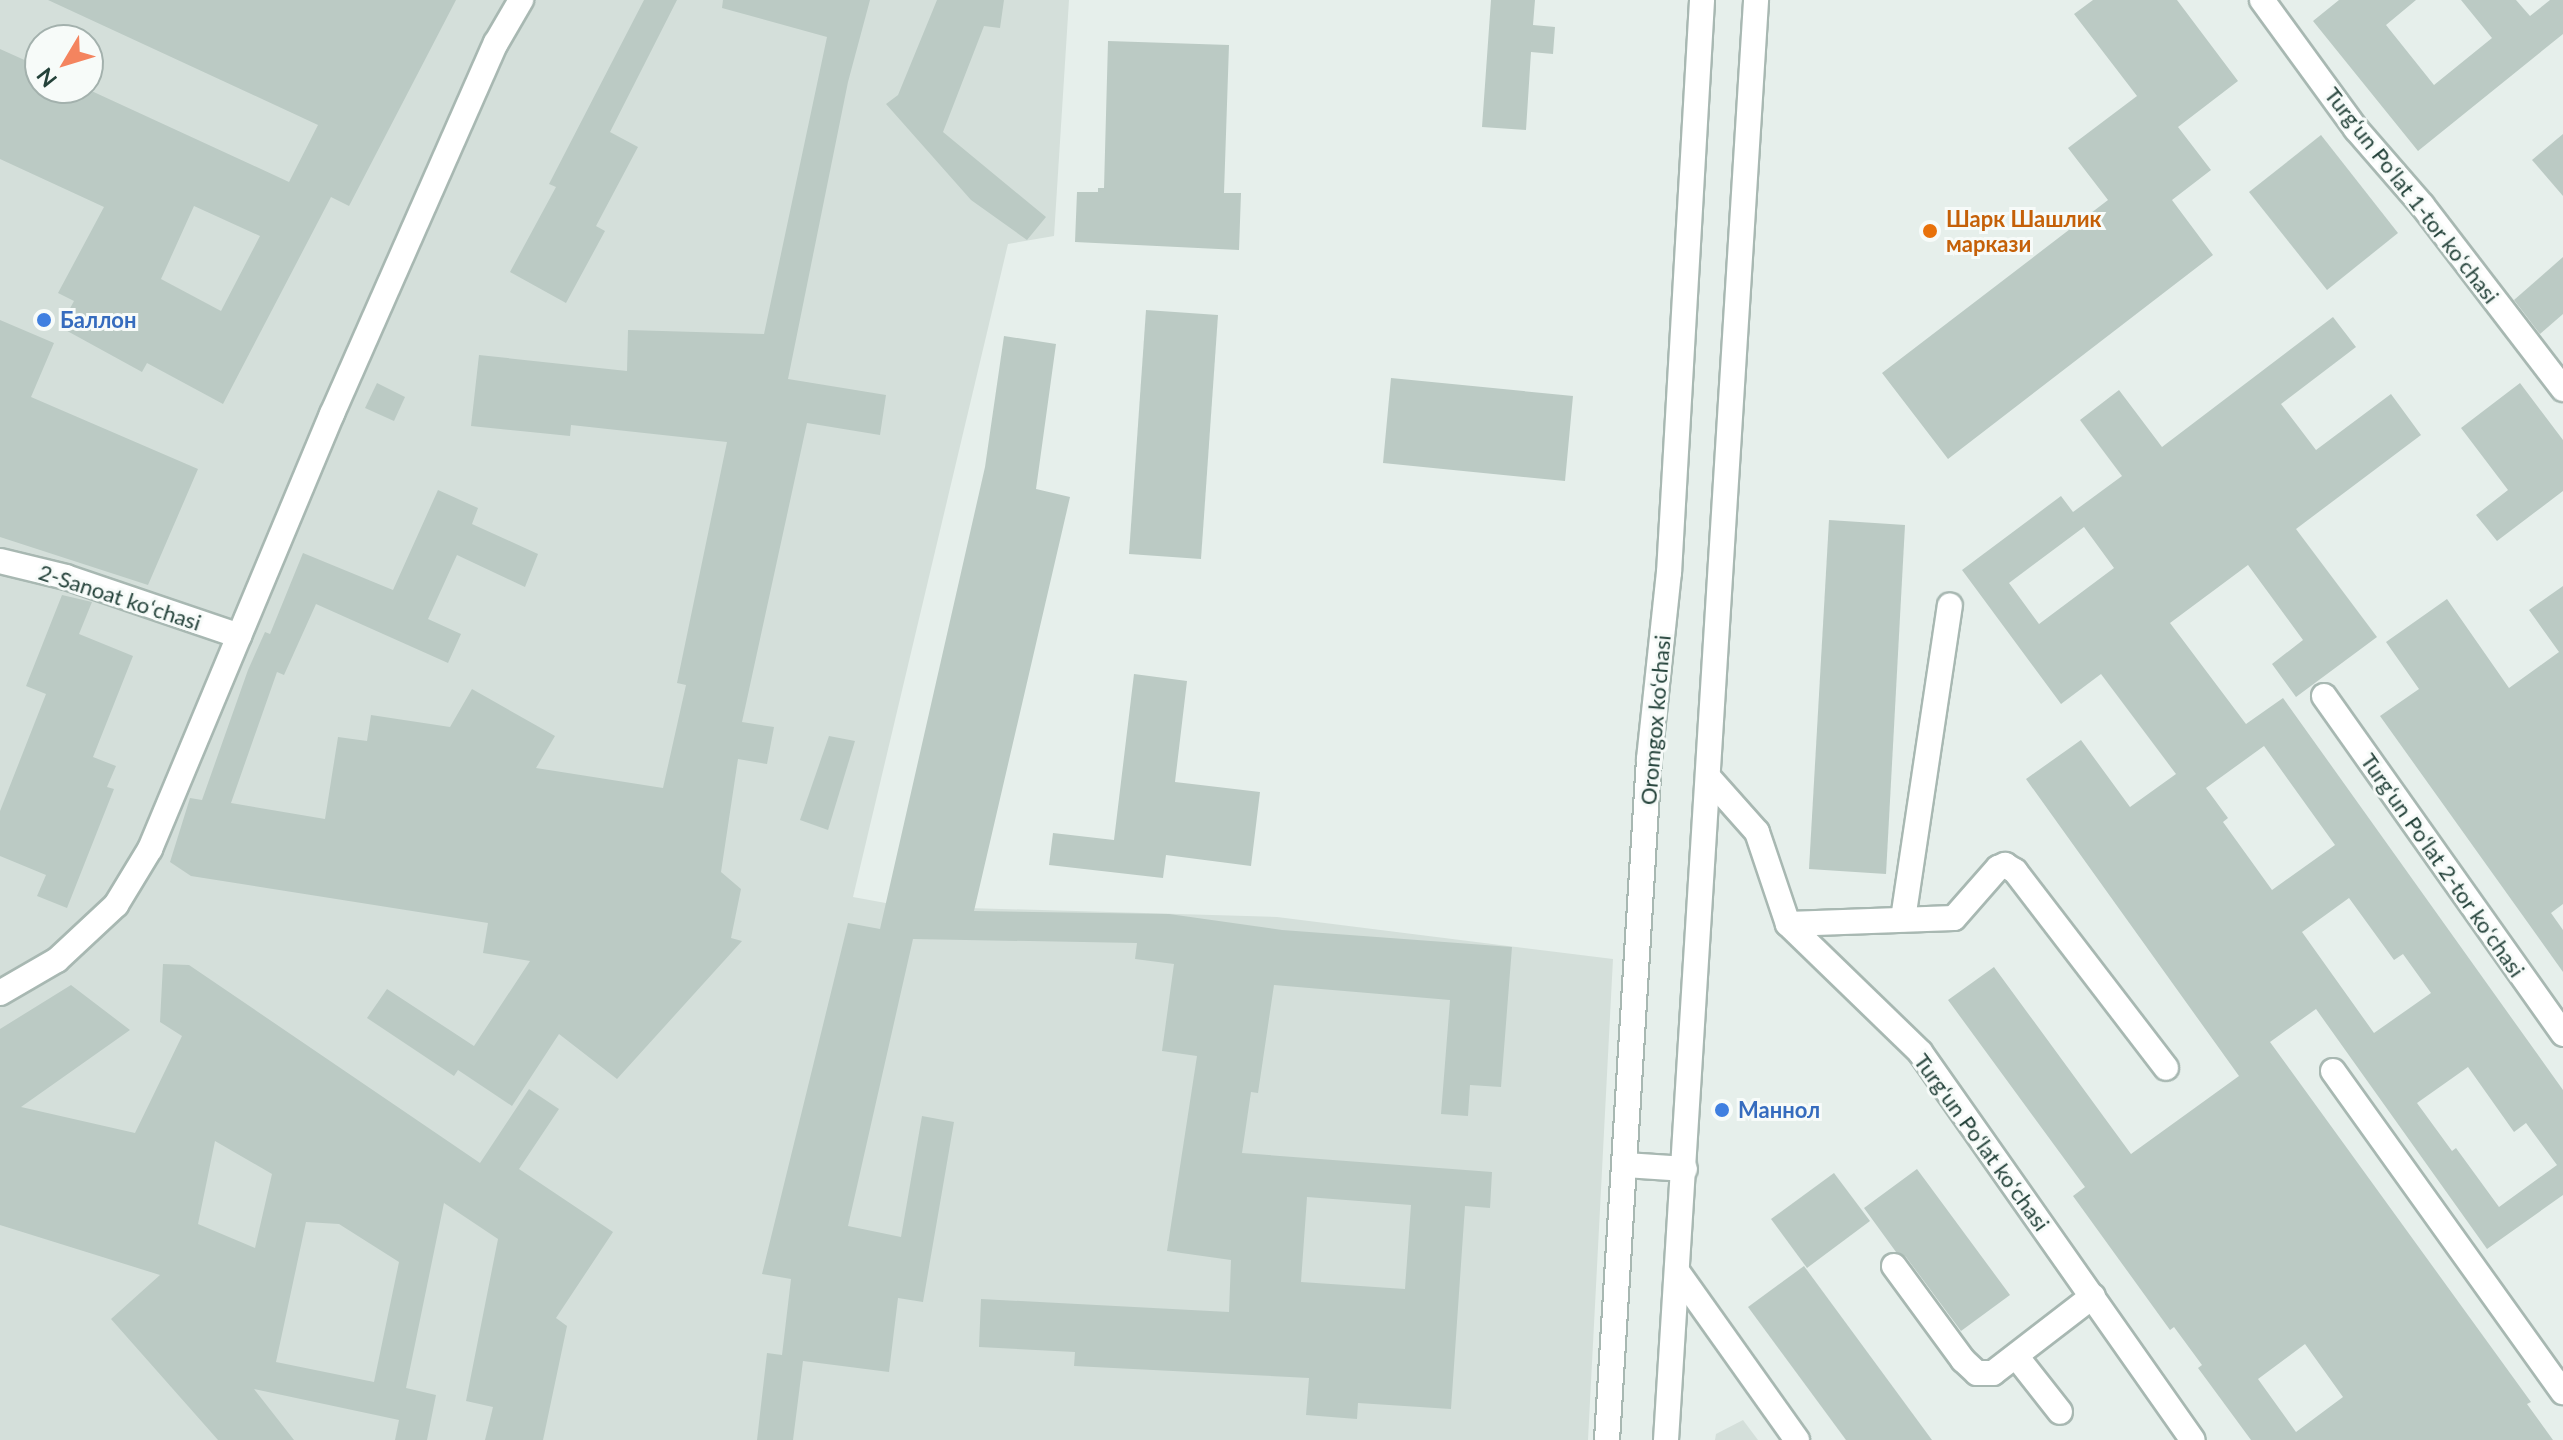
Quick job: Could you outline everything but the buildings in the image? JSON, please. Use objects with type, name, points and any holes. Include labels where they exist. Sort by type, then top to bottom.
[{"type":"street","points":[[0,993],[57,960],[116,905],[150,849],[483,71],[521,0]]},
{"type":"street","name":"Oromgox ko‘chasi","points":[[1607,1440],[1649,759],[1669,573],[1702,0]]},
{"type":"street","points":[[1666,1440],[1679,1274],[1756,0]]},
{"type":"street","name":"Turgʻun Poʻlat 1-tor koʻchasi","points":[[2262,0],[2356,129],[2422,205],[2563,389]]},
{"type":"street","name":"2-Sanoat koʻchasi","points":[[0,561],[66,577],[239,636]]},
{"type":"street","points":[[1903,919],[1950,606]]},
{"type":"street","name":"Turgʻun Poʻlat 2-tor koʻchasi","points":[[2324,696],[2563,1034]]},
{"type":"street","name":"Turgʻun Poʻlat koʻchasi","points":[[1709,778],[1757,832],[1788,924],[1920,1052],[2193,1440]]},
{"type":"street","points":[[1788,924],[1954,918],[1998,868],[2005,865],[2015,871],[2166,1068]]},
{"type":"street","points":[[2333,1071],[2563,1392]]},
{"type":"street","points":[[1626,1165],[1685,1169]]},
{"type":"street","points":[[1894,1266],[1963,1360],[1977,1373],[1993,1373],[2093,1296]]},
{"type":"street","points":[[1679,1274],[1797,1440]]},
{"type":"street","points":[[2016,1356],[2060,1412]]},
{"type":"shaded area","points":[[0,0],[1069,0],[1054,236],[1008,244],[853,897],[902,906],[1277,917],[1613,959],[1588,1440],[0,1440]]},
{"type":"shaded area","points":[[1743,1420],[1758,1440],[1715,1440],[1716,1434]]},
{"type":"place","name":"Шарк Шашлик маркази","points":[[1930,231]]},
{"type":"place","name":"Баллон","points":[[44,320]]},
{"type":"place","name":"Маннол","points":[[1722,1110]]}]
